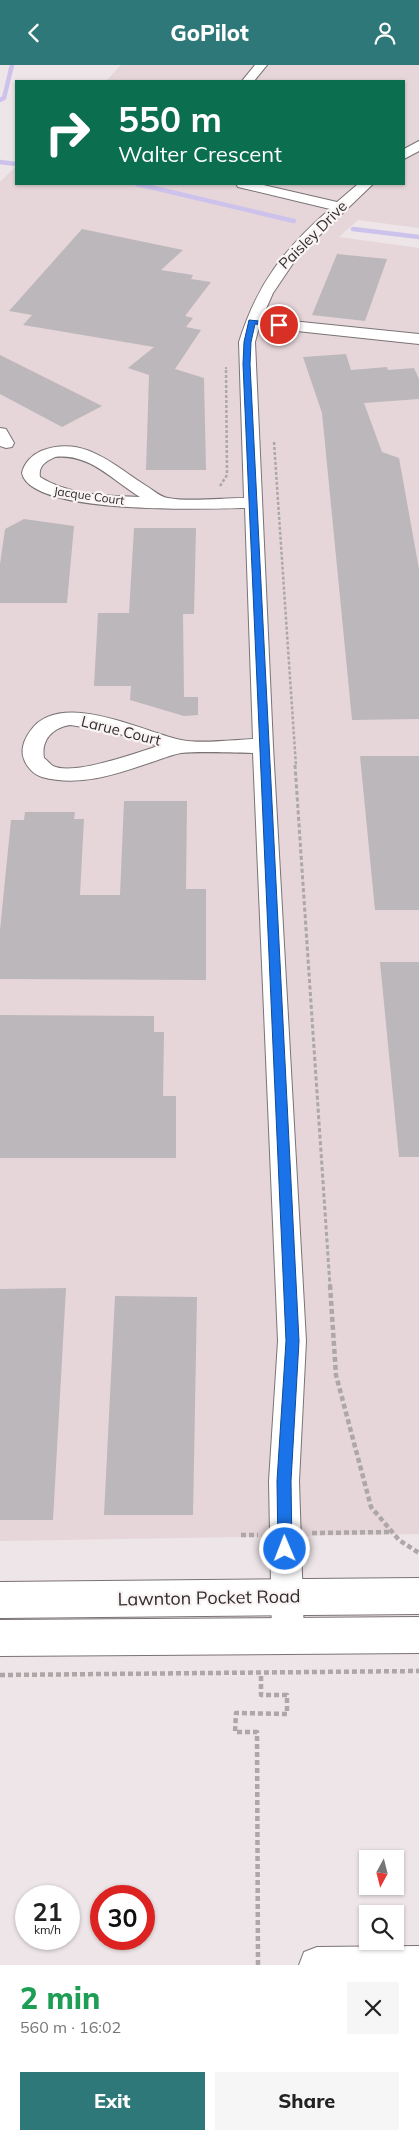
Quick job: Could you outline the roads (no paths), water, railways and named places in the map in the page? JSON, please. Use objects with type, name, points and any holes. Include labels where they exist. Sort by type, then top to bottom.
[{"type":"main road","name":"Lawnton Pocket Road","points":[[0,1600],[419,1596]]},
{"type":"main road","points":[[0,1638],[419,1635]]},
{"type":"street","points":[[249,80],[261,65]]},
{"type":"street","points":[[405,154],[419,145]]},
{"type":"street","points":[[247,185],[340,207]]},
{"type":"street","name":"Paisley Drive","points":[[288,1636],[284,1481],[292,1341],[252,503],[247,342],[252,322],[272,278],[281,266],[300,245],[365,185]]},
{"type":"street","points":[[252,322],[419,339]]},
{"type":"street","points":[[0,433],[6,443],[0,442]]},
{"type":"street","name":"Jacque Court","points":[[162,503],[128,482],[111,468],[84,454],[55,452],[36,461],[31,469],[31,477],[36,484],[50,491],[83,497],[162,503],[252,503]]},
{"type":"street","name":"Larue Court","points":[[180,747],[138,733],[95,722],[70,719],[47,725],[39,733],[34,743],[33,751],[36,762],[42,769],[63,776],[96,772],[180,747],[263,746]]},
{"type":"street","points":[[317,1965],[419,1964]]},
{"type":"waterway","points":[[0,100],[4,98],[12,65]]},
{"type":"waterway","points":[[0,162],[15,164]]},
{"type":"waterway","points":[[141,185],[294,221]]},
{"type":"waterway","points":[[353,229],[419,237]]}]
